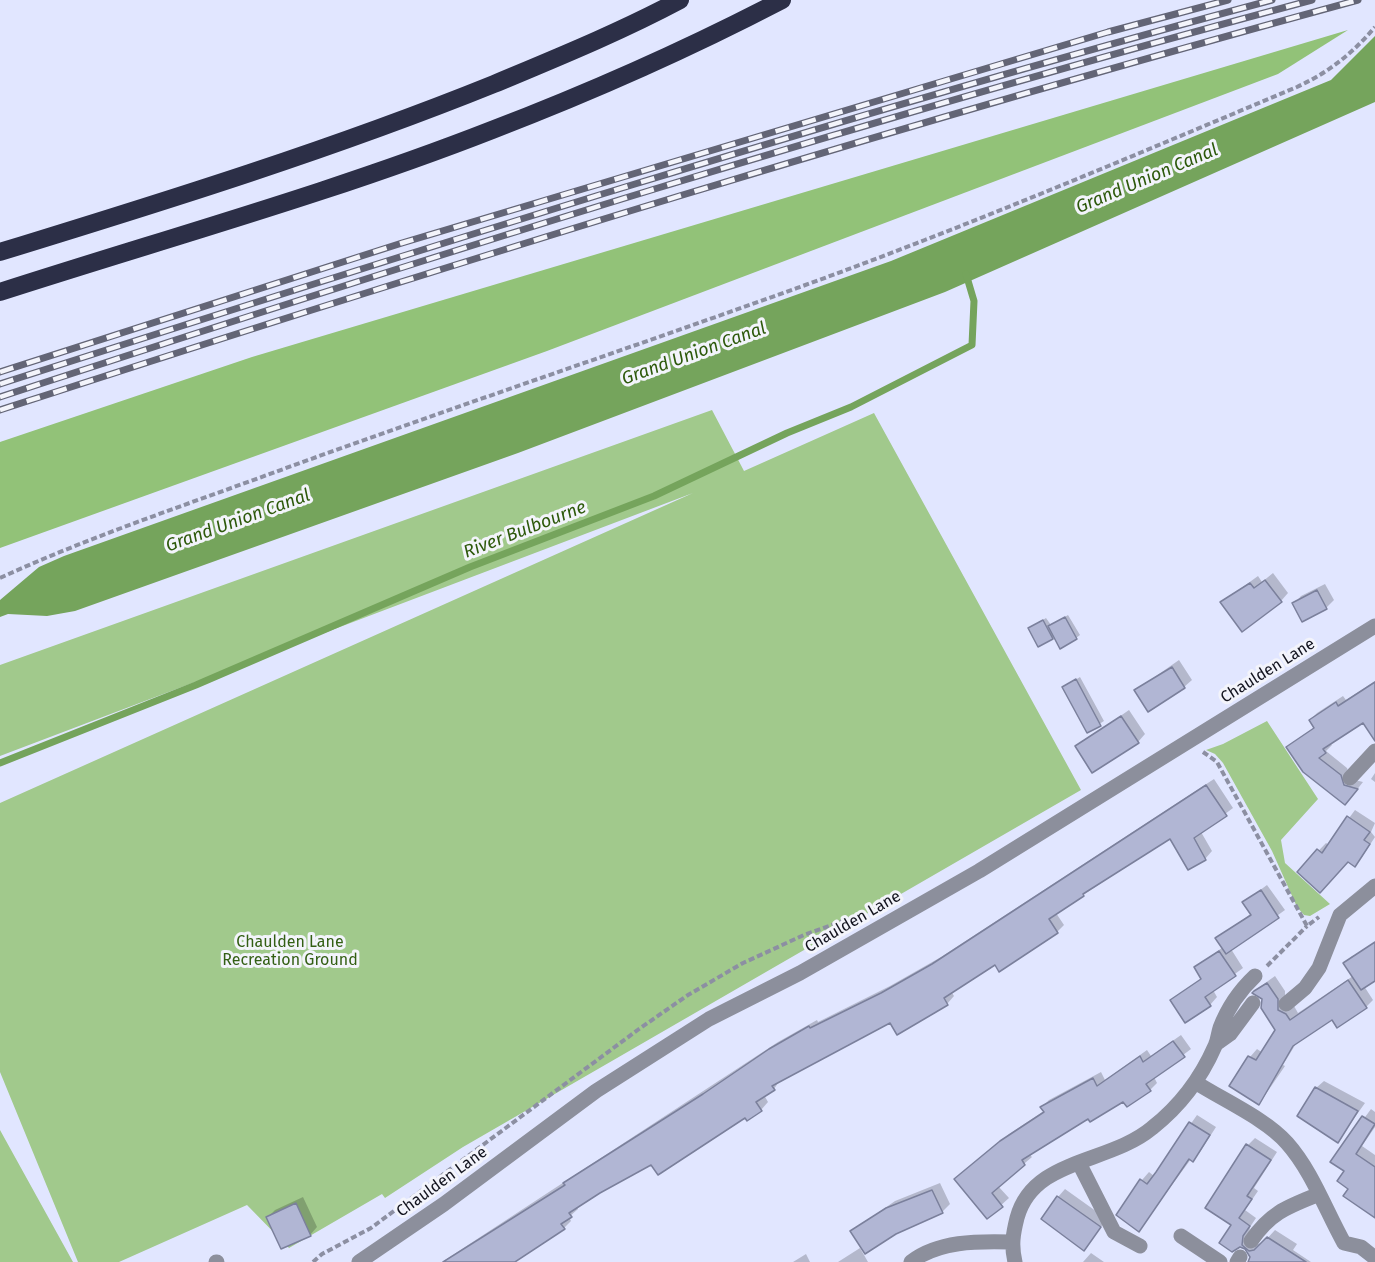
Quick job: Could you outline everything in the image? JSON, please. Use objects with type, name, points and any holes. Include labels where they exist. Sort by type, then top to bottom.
[{"type":"highway","points":[[0,252],[125,214],[391,125],[546,62],[646,18],[680,0]]},
{"type":"highway","points":[[0,292],[390,167],[492,130],[693,46],[782,0]]},
{"type":"street","name":"Chaulden Lane","points":[[359,1262],[444,1204],[597,1091],[709,1019],[800,973],[979,871],[1375,626]]},
{"type":"street","points":[[1350,778],[1375,751]]},
{"type":"street","points":[[1287,1004],[1305,988],[1319,968],[1340,915],[1375,886]]},
{"type":"street","points":[[1015,1262],[1011,1242],[1019,1212],[1027,1195],[1039,1181],[1055,1171],[1119,1149],[1150,1130],[1176,1109],[1195,1082],[1216,1044],[1229,1006],[1241,989],[1255,976]]},
{"type":"street","points":[[1216,1044],[1230,1034],[1253,1003]]},
{"type":"street","points":[[1195,1082],[1268,1127],[1286,1142],[1303,1164],[1344,1244],[1361,1247],[1375,1258]]},
{"type":"street","points":[[1079,1163],[1113,1232],[1140,1246]]},
{"type":"street","points":[[1251,1241],[1264,1222],[1281,1210],[1317,1195]]},
{"type":"street","points":[[1181,1236],[1220,1262]]},
{"type":"street","points":[[911,1262],[922,1253],[942,1247],[1011,1242]]},
{"type":"path","points":[[0,578],[54,553],[448,409],[777,296],[1130,158],[1316,79],[1357,49],[1375,27]]},
{"type":"path","points":[[1211,728],[1202,752],[1217,762],[1307,926]]},
{"type":"path","points":[[1255,976],[1307,926],[1323,914],[1340,915]]},
{"type":"green space","name":"Chaulden Lane Recreation Ground","points":[[712,410],[744,471],[874,413],[1081,790],[463,1147],[385,1198],[382,1194],[289,1248],[247,1205],[119,1262],[78,1262],[0,1072],[0,803],[693,493],[0,756],[0,665]]},
{"type":"green space","points":[[1267,721],[1318,799],[1281,840],[1285,863],[1330,904],[1310,916],[1304,915],[1297,907],[1272,851],[1223,763],[1215,754],[1206,750],[1223,744]]},
{"type":"green space","points":[[0,1130],[73,1262],[0,1262]]},
{"type":"shaded area","points":[[1348,30],[1278,74],[547,351],[0,548],[0,442],[252,357]]},
{"type":"water","name":"Grand Union Canal","points":[[1375,36],[1375,102],[945,292],[518,453],[75,611],[47,616],[8,614],[0,617],[0,600],[39,567],[64,556],[891,261],[1331,80]]},
{"type":"building","points":[[1265,580],[1282,602],[1242,632],[1220,602],[1250,583],[1254,588]]},
{"type":"building","points":[[1317,590],[1327,609],[1302,622],[1292,603]]},
{"type":"building","points":[[1065,617],[1077,639],[1060,649],[1048,626]]},
{"type":"building","points":[[1043,620],[1053,639],[1038,647],[1028,628]]},
{"type":"building","points":[[1172,667],[1185,688],[1148,712],[1134,690]]},
{"type":"building","points":[[1076,679],[1101,726],[1087,733],[1062,687]]},
{"type":"building","points":[[1375,682],[1375,741],[1363,723],[1323,749],[1326,753],[1319,758],[1341,775],[1344,785],[1358,789],[1345,805],[1303,772],[1286,747],[1314,728],[1309,720],[1336,702],[1338,706]]},
{"type":"building","points":[[1121,716],[1139,743],[1092,773],[1075,746]]},
{"type":"building","points":[[1206,785],[1227,816],[1194,838],[1206,860],[1188,870],[1170,839],[1083,894],[1084,896],[1049,919],[1058,933],[999,972],[995,965],[944,998],[948,1005],[897,1035],[890,1023],[772,1086],[775,1090],[756,1102],[762,1111],[747,1121],[745,1118],[658,1175],[651,1165],[600,1193],[569,1213],[572,1217],[561,1224],[565,1229],[515,1262],[443,1262],[565,1185],[563,1183],[769,1049],[809,1026],[810,1028],[881,993],[932,964]]},
{"type":"building","points":[[1347,816],[1370,832],[1364,840],[1370,844],[1355,867],[1348,862],[1320,893],[1297,872],[1317,849],[1322,853]]},
{"type":"building","points":[[1261,890],[1279,918],[1226,954],[1215,938],[1251,915],[1242,902]]},
{"type":"building","points":[[1375,942],[1375,981],[1361,990],[1343,963]]},
{"type":"building","points":[[1219,951],[1236,976],[1205,997],[1211,1006],[1185,1023],[1170,1000],[1201,979],[1194,967]]},
{"type":"building","points":[[1348,980],[1367,1008],[1337,1028],[1332,1020],[1293,1046],[1259,1105],[1229,1086],[1248,1056],[1256,1060],[1275,1030],[1261,1008],[1262,999],[1252,993],[1254,991],[1267,983],[1278,999],[1278,1010],[1286,1014],[1290,1020]]},
{"type":"building","points":[[1173,1041],[1185,1057],[1146,1084],[1151,1091],[1127,1107],[1123,1102],[1090,1122],[1088,1119],[1022,1160],[1025,1165],[992,1193],[1003,1207],[987,1219],[954,1179],[1000,1141],[1044,1112],[1040,1107],[1093,1078],[1097,1086],[1140,1056],[1143,1062]]},
{"type":"building","points":[[1315,1087],[1358,1111],[1338,1143],[1297,1116]]},
{"type":"building","points":[[1362,1116],[1375,1124],[1356,1154],[1375,1167],[1375,1218],[1343,1196],[1348,1189],[1337,1181],[1344,1171],[1330,1162]]},
{"type":"building","points":[[1189,1122],[1210,1135],[1193,1162],[1189,1159],[1139,1232],[1116,1215],[1140,1179],[1147,1184]]},
{"type":"building","points":[[1246,1144],[1271,1160],[1247,1196],[1252,1199],[1239,1218],[1250,1226],[1243,1236],[1242,1245],[1249,1251],[1254,1250],[1267,1237],[1306,1262],[1248,1262],[1250,1257],[1245,1249],[1240,1247],[1232,1252],[1219,1243],[1231,1225],[1205,1208]]},
{"type":"building","points":[[932,1190],[943,1213],[896,1234],[865,1254],[850,1231],[886,1208]]},
{"type":"building","points":[[1057,1196],[1101,1227],[1084,1251],[1041,1219]]},
{"type":"building","points":[[296,1203],[311,1236],[281,1249],[266,1217]]},
{"type":"waterway","name":"River Bulbourne","points":[[0,763],[196,685],[470,567],[654,496],[787,433],[851,407],[972,345],[974,301],[966,274]]},
{"type":"railway","points":[[0,372],[402,243],[1108,32],[1228,0]]},
{"type":"railway","points":[[0,384],[633,184],[792,136],[1272,0]]},
{"type":"railway","points":[[0,397],[489,240],[817,140],[1312,0]]},
{"type":"railway","points":[[0,410],[677,197],[1017,96],[1358,0]]}]
